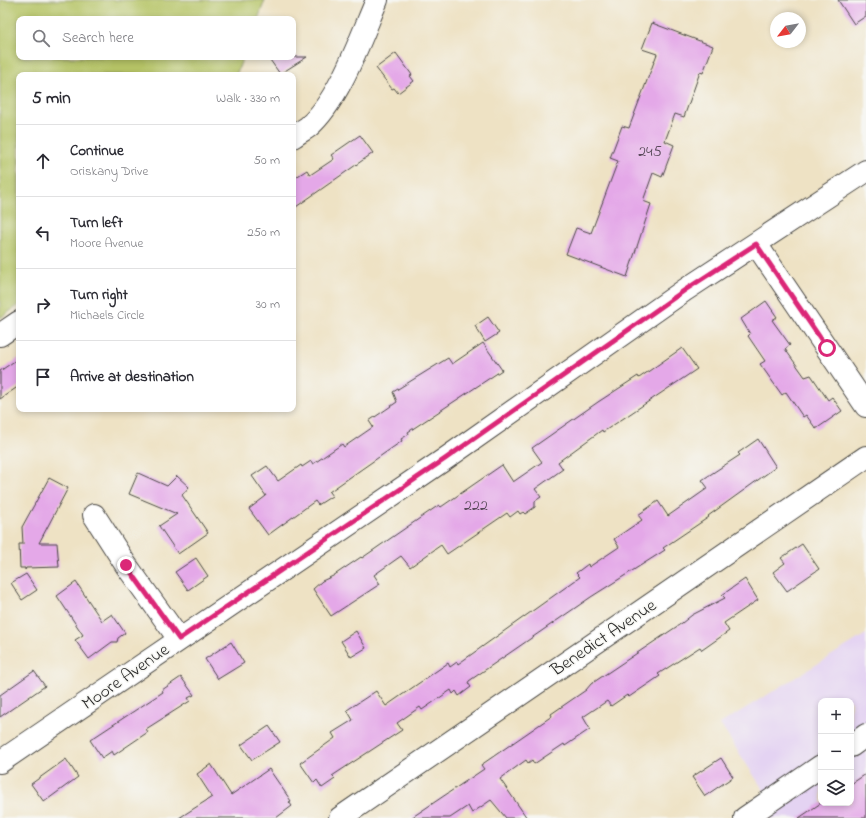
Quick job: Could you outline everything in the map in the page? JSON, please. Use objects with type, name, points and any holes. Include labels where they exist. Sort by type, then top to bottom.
[{"type":"street","points":[[296,135],[309,126],[326,107],[346,70],[377,0]]},
{"type":"street","name":"Moore Avenue","points":[[0,762],[445,459],[685,290],[866,171]]},
{"type":"street","points":[[756,244],[866,406]]},
{"type":"street","points":[[0,335],[16,324]]},
{"type":"street","name":"Benedict Avenue","points":[[340,818],[866,457]]},
{"type":"street","points":[[94,515],[126,565],[179,639]]},
{"type":"street","points":[[854,744],[866,735]]},
{"type":"street","points":[[745,818],[818,768]]},
{"type":"shaded area","points":[[866,634],[866,818],[763,818],[776,809],[720,724]]},
{"type":"green space","points":[[0,0],[265,0],[259,16],[16,16],[16,60],[242,60],[237,72],[16,72],[16,307],[0,318]]},
{"type":"building","points":[[838,0],[866,0],[866,16],[854,24]]},
{"type":"building","points":[[652,23],[713,46],[703,73],[700,72],[684,117],[675,114],[665,141],[674,145],[662,177],[653,173],[643,201],[651,204],[627,277],[566,254],[576,228],[591,233],[618,161],[610,158],[622,126],[629,128],[657,54],[642,49]]},
{"type":"building","points":[[396,53],[412,75],[410,76],[414,81],[398,93],[394,88],[392,89],[376,68]]},
{"type":"building","points":[[296,57],[307,57],[283,72],[279,72],[270,60],[296,60]]},
{"type":"building","points":[[360,135],[373,153],[296,207],[296,177],[307,170],[310,175],[334,159],[331,155]]},
{"type":"building","points":[[766,301],[777,317],[772,320],[790,345],[785,349],[805,377],[811,375],[828,400],[832,397],[842,411],[816,429],[806,415],[803,417],[786,392],[782,395],[760,364],[765,361],[748,336],[750,334],[741,319]]},
{"type":"building","points":[[488,317],[499,333],[485,342],[475,326]]},
{"type":"building","points":[[483,343],[502,370],[408,432],[409,434],[401,439],[402,441],[329,492],[332,496],[318,505],[315,501],[268,535],[249,509],[266,496],[252,476],[267,466],[278,481],[301,465],[302,467],[311,461],[313,464],[342,444],[344,447],[373,427],[369,421],[397,402],[393,392],[448,358],[452,364]]},
{"type":"building","points":[[682,348],[697,369],[603,432],[602,430],[558,462],[563,469],[535,489],[541,497],[535,501],[535,507],[525,514],[523,512],[520,514],[518,511],[510,517],[507,513],[447,554],[441,545],[410,567],[401,556],[374,575],[380,584],[331,616],[313,589],[322,581],[333,576],[361,557],[362,558],[439,505],[441,507],[502,465],[513,482],[542,462],[532,448],[598,402],[638,376],[639,378]]},
{"type":"building","points":[[16,360],[16,388],[0,399],[0,371]]},
{"type":"building","points":[[758,439],[776,467],[708,516],[709,517],[663,548],[665,550],[591,597],[469,681],[468,683],[471,687],[459,696],[456,691],[453,694],[451,690],[422,710],[420,707],[397,723],[402,730],[332,776],[335,779],[322,788],[317,780],[314,783],[300,763],[335,738],[332,733],[353,720],[347,710],[376,691],[386,706],[448,663],[450,667],[457,662],[458,664],[580,577],[576,573],[588,564],[589,567],[619,547],[614,539],[642,520],[638,515],[658,501],[668,516],[708,488],[702,480],[740,455],[738,453]]},
{"type":"building","points":[[138,473],[167,486],[177,476],[189,487],[182,495],[208,533],[178,554],[159,526],[177,514],[129,494]]},
{"type":"building","points":[[49,478],[68,488],[39,543],[57,543],[59,567],[26,568],[25,570],[25,568],[20,568],[19,544],[23,544],[22,527]]},
{"type":"building","points":[[802,544],[819,569],[787,591],[773,572],[785,563],[781,558]]},
{"type":"building","points":[[196,558],[208,576],[188,590],[175,572]]},
{"type":"building","points":[[26,574],[37,590],[22,600],[11,583]]},
{"type":"building","points":[[745,579],[758,600],[724,623],[729,631],[702,650],[700,647],[658,674],[660,676],[629,697],[627,695],[611,706],[607,701],[583,717],[590,729],[565,746],[564,744],[534,764],[532,760],[528,763],[526,760],[500,779],[527,818],[506,818],[491,800],[472,813],[468,806],[450,818],[411,818],[484,769],[481,765],[552,716],[551,714],[586,690],[591,684],[692,615],[725,598],[722,595]]},
{"type":"building","points":[[76,582],[102,621],[112,614],[125,633],[118,638],[117,642],[112,642],[89,659],[75,640],[83,635],[57,596]]},
{"type":"building","points":[[356,631],[366,648],[351,657],[341,641]]},
{"type":"building","points":[[231,642],[244,663],[218,679],[205,659]]},
{"type":"building","points":[[34,671],[45,686],[0,717],[0,695]]},
{"type":"building","points":[[181,677],[194,695],[188,698],[190,701],[146,729],[148,732],[114,755],[112,751],[102,758],[90,740],[163,692],[162,690]]},
{"type":"building","points":[[269,726],[280,742],[252,760],[241,745]]},
{"type":"building","points":[[721,758],[733,777],[705,796],[692,777]]},
{"type":"building","points":[[66,759],[78,777],[44,802],[31,784]]},
{"type":"building","points":[[211,764],[231,795],[269,769],[291,801],[289,802],[292,806],[276,818],[179,818],[212,797],[197,774]]},
{"type":"building","points":[[866,774],[866,818],[799,818],[818,805],[854,806],[854,782]]},
{"type":"route","points":[[126,565],[179,639],[445,459],[685,290],[756,244],[827,348]]}]
